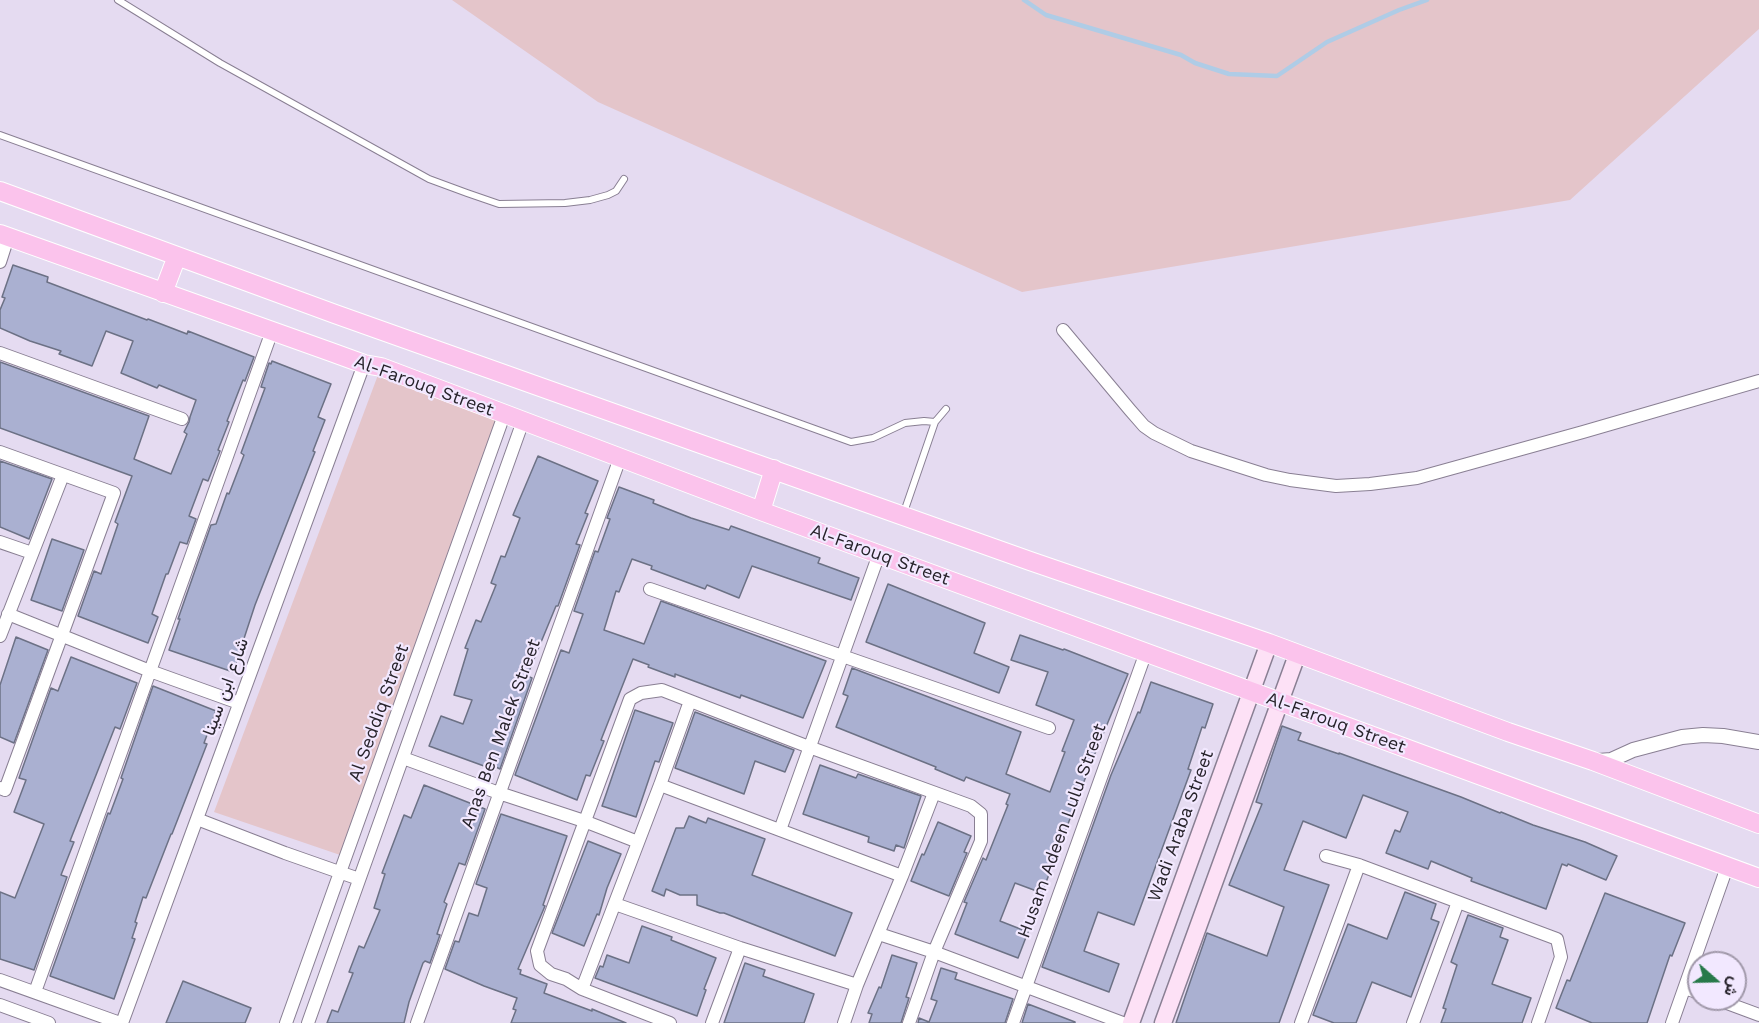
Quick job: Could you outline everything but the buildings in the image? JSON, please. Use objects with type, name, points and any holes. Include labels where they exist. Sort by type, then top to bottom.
[{"type":"main road","name":"Al-Farouq Street","points":[[0,191],[345,318],[1030,561],[1269,643],[1759,824]]},
{"type":"main road","name":"Al-Farouq Street","points":[[4,236],[364,364],[381,367],[761,511],[1759,878]]},
{"type":"main road","points":[[163,293],[177,256]]},
{"type":"main road","points":[[761,511],[774,469]]},
{"type":"main road","name":"Wadi Araba Street","points":[[1131,1023],[1269,643]]},
{"type":"main road","points":[[1163,1023],[1297,655]]},
{"type":"street","points":[[0,262],[4,236]]},
{"type":"street","points":[[1063,330],[1130,410],[1154,434],[1191,451],[1266,475],[1336,486],[1417,478],[1759,381]]},
{"type":"street","points":[[35,992],[272,331]]},
{"type":"street","points":[[0,353],[182,419]]},
{"type":"street","name":"شارع ابن سينا","points":[[121,1023],[364,364]]},
{"type":"street","name":"Al Seddiq Street","points":[[286,1023],[504,415]]},
{"type":"street","name":"Al Seddiq Street","points":[[308,1023],[523,421]]},
{"type":"street","points":[[0,452],[114,493],[4,790],[0,788]]},
{"type":"street","name":"Anas Ben Malek Street","points":[[417,1023],[620,458]]},
{"type":"street","points":[[0,636],[63,475]]},
{"type":"street","points":[[0,542],[32,553]]},
{"type":"street","points":[[780,830],[879,554]]},
{"type":"street","points":[[650,589],[1049,728]]},
{"type":"street","points":[[8,614],[150,672],[239,703]]},
{"type":"street","name":"Husam Adeen Lulu Street","points":[[1013,1023],[1146,652]]},
{"type":"street","points":[[670,1023],[582,989],[566,979],[551,974],[540,965],[537,951],[630,699],[641,693],[662,690],[971,806],[981,814],[981,841],[934,952],[909,1023]]},
{"type":"street","points":[[582,989],[690,701]]},
{"type":"street","points":[[1743,739],[1759,728]]},
{"type":"street","points":[[1593,761],[1611,760],[1633,750],[1682,737],[1703,735],[1759,742]]},
{"type":"street","points":[[403,758],[499,793],[584,820],[638,842]]},
{"type":"street","points":[[660,785],[902,876]]},
{"type":"street","points":[[844,1023],[934,793]]},
{"type":"street","points":[[196,819],[359,879]]},
{"type":"street","points":[[1326,856],[1359,865],[1557,939],[1562,957],[1538,1023]]},
{"type":"street","points":[[1301,1023],[1359,865]]},
{"type":"street","points":[[1672,1023],[1727,867]]},
{"type":"street","points":[[1413,1023],[1458,902]]},
{"type":"street","points":[[615,904],[740,948],[857,985]]},
{"type":"street","points":[[879,934],[934,952],[1124,1023]]},
{"type":"street","points":[[712,1023],[740,948]]},
{"type":"street","points":[[0,980],[121,1023]]},
{"type":"street","points":[[0,1005],[27,1019],[49,1023]]},
{"type":"lane","points":[[118,0],[220,63],[429,179],[467,193],[499,204],[565,203],[608,195],[616,191],[624,179]]},
{"type":"lane","points":[[0,135],[851,442],[873,438],[905,423],[935,422]]},
{"type":"lane","points":[[902,515],[935,422],[946,409]]},
{"type":"shaded area","points":[[452,0],[1759,0],[1759,29],[1570,200],[1022,292],[598,102]]},
{"type":"shaded area","points":[[381,367],[504,415],[346,857],[214,812]]},
{"type":"waterway","points":[[1024,0],[1046,15],[1181,55],[1195,63],[1229,74],[1277,76],[1327,42],[1427,0]]}]
